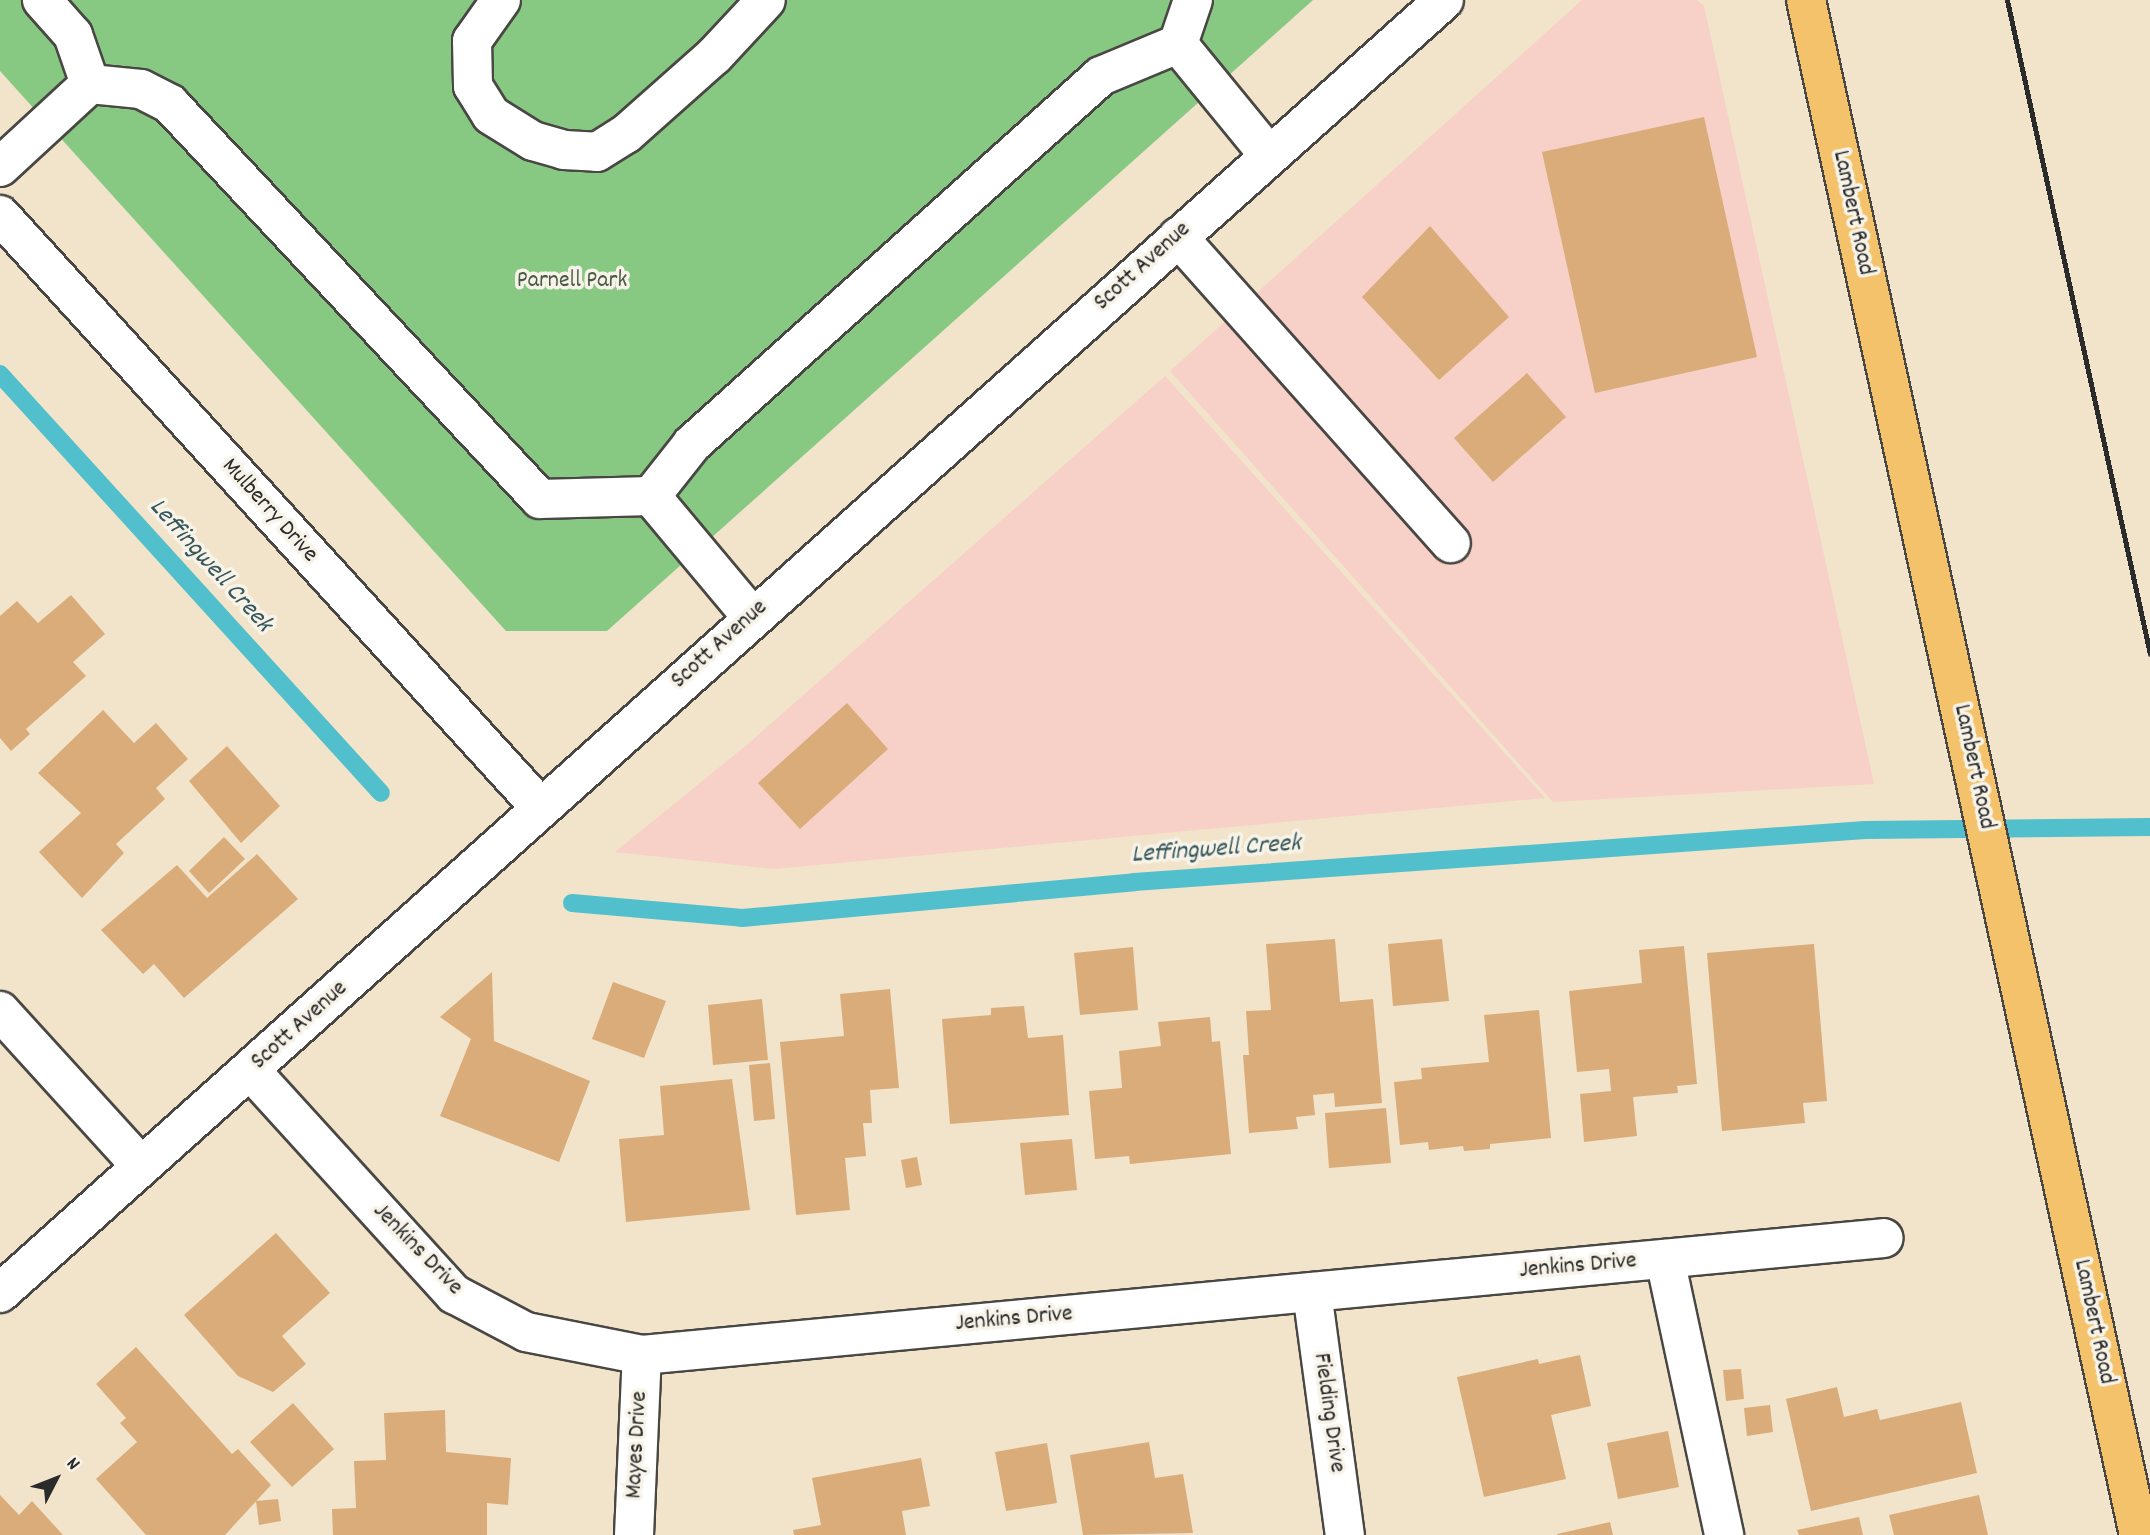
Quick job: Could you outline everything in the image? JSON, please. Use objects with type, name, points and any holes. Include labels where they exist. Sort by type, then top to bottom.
[{"type":"main road","name":"Lambert Road","points":[[1805,0],[2139,1535]]},
{"type":"street","points":[[42,0],[73,35],[90,83]]},
{"type":"street","points":[[501,0],[472,41],[473,86],[491,115],[533,141],[564,150],[597,152],[626,134],[714,56],[766,0]]},
{"type":"street","points":[[651,496],[692,444],[1101,76],[1178,44],[1193,0]]},
{"type":"street","name":"Scott Avenue","points":[[0,1293],[251,1071],[539,806],[1444,0]]},
{"type":"street","points":[[1178,44],[1269,155]]},
{"type":"street","points":[[0,167],[90,83],[141,89],[170,104],[540,499],[651,496]]},
{"type":"street","name":"Mulberry Drive","points":[[0,215],[539,806]]},
{"type":"street","points":[[1178,237],[1451,543]]},
{"type":"street","points":[[651,496],[752,617]]},
{"type":"street","points":[[0,1011],[141,1166]]},
{"type":"street","name":"Jenkins Drive","points":[[251,1071],[454,1294],[526,1332],[642,1355],[1884,1238]]},
{"type":"street","points":[[1665,1259],[1724,1535]]},
{"type":"street","name":"Fielding Drive","points":[[1312,1292],[1345,1535]]},
{"type":"street","name":"Mayes Drive","points":[[634,1535],[642,1355]]},
{"type":"shaded area","points":[[1582,0],[1697,0],[1704,6],[1874,784],[1553,802],[1170,371]]},
{"type":"shaded area","points":[[1165,376],[1545,798],[774,869],[615,852],[749,743]]},
{"type":"green space","name":"Parnell Park","points":[[0,0],[1313,0],[607,631],[506,631],[0,71]]},
{"type":"building","points":[[1704,117],[1757,357],[1595,393],[1542,152]]},
{"type":"building","points":[[1430,226],[1509,317],[1439,380],[1362,297]]},
{"type":"building","points":[[1527,373],[1566,417],[1493,482],[1454,438]]},
{"type":"building","points":[[71,595],[105,634],[73,662],[86,676],[26,729],[30,734],[11,751],[0,738],[0,616],[17,601],[38,623]]},
{"type":"building","points":[[847,703],[888,749],[800,829],[758,783]]},
{"type":"building","points":[[103,710],[134,743],[156,723],[188,759],[156,788],[165,799],[116,844],[124,853],[82,898],[39,852],[81,813],[38,773]]},
{"type":"building","points":[[227,746],[280,806],[241,843],[189,781]]},
{"type":"building","points":[[224,837],[245,859],[209,893],[189,871]]},
{"type":"building","points":[[257,854],[298,899],[184,998],[154,964],[143,974],[101,930],[177,865],[207,898]]},
{"type":"building","points":[[1335,939],[1340,1002],[1373,999],[1382,1103],[1335,1107],[1334,1093],[1313,1095],[1315,1115],[1296,1117],[1298,1129],[1249,1133],[1243,1055],[1249,1055],[1246,1011],[1271,1010],[1266,944]]},
{"type":"building","points":[[1442,939],[1449,1001],[1393,1006],[1388,944]]},
{"type":"building","points":[[1814,944],[1827,1101],[1803,1103],[1805,1123],[1722,1131],[1707,953]]},
{"type":"building","points":[[1684,946],[1697,1084],[1677,1086],[1678,1093],[1633,1097],[1637,1136],[1584,1142],[1580,1094],[1611,1091],[1609,1069],[1577,1072],[1569,991],[1642,983],[1639,950]]},
{"type":"building","points":[[1133,947],[1138,1010],[1080,1015],[1074,953]]},
{"type":"building","points":[[492,972],[494,1041],[590,1081],[559,1162],[440,1116],[471,1039],[440,1017]]},
{"type":"building","points":[[613,982],[666,1001],[644,1058],[592,1039]]},
{"type":"building","points":[[890,989],[899,1088],[870,1090],[872,1123],[863,1123],[866,1156],[845,1158],[850,1210],[796,1215],[780,1042],[844,1036],[840,994]]},
{"type":"building","points":[[762,999],[768,1060],[713,1065],[708,1005]]},
{"type":"building","points":[[1024,1006],[1028,1038],[1063,1035],[1069,1115],[950,1124],[942,1019],[991,1015],[991,1008]]},
{"type":"building","points":[[1539,1010],[1551,1138],[1490,1144],[1490,1149],[1464,1151],[1463,1146],[1429,1150],[1428,1142],[1400,1145],[1394,1082],[1422,1079],[1421,1068],[1489,1062],[1484,1015]]},
{"type":"building","points":[[1210,1017],[1212,1042],[1220,1041],[1231,1154],[1130,1164],[1129,1156],[1095,1159],[1089,1091],[1122,1088],[1119,1051],[1161,1046],[1158,1022]]},
{"type":"building","points":[[770,1063],[775,1119],[754,1121],[749,1065]]},
{"type":"building","points":[[732,1079],[750,1210],[626,1222],[619,1139],[664,1135],[660,1086]]},
{"type":"building","points":[[1386,1108],[1391,1163],[1329,1168],[1325,1113]]},
{"type":"building","points":[[1072,1139],[1077,1190],[1025,1195],[1020,1143]]},
{"type":"building","points":[[917,1157],[922,1185],[906,1188],[901,1160]]},
{"type":"building","points":[[276,1233],[330,1293],[282,1336],[306,1364],[273,1392],[238,1376],[184,1315]]},
{"type":"building","points":[[136,1347],[232,1454],[238,1449],[271,1485],[225,1535],[146,1535],[96,1479],[137,1442],[120,1423],[126,1418],[96,1384]]},
{"type":"building","points":[[1580,1355],[1591,1406],[1551,1415],[1566,1479],[1484,1497],[1457,1377],[1538,1359],[1539,1364]]},
{"type":"building","points":[[1741,1369],[1744,1399],[1726,1401],[1723,1370]]},
{"type":"building","points":[[1837,1387],[1844,1417],[1877,1409],[1880,1420],[1961,1402],[1977,1473],[1811,1511],[1786,1399]]},
{"type":"building","points":[[293,1403],[334,1449],[292,1487],[250,1442]]},
{"type":"building","points":[[1770,1405],[1773,1432],[1747,1436],[1744,1408]]},
{"type":"building","points":[[445,1410],[446,1452],[511,1458],[508,1505],[487,1503],[487,1535],[333,1535],[332,1509],[356,1508],[354,1461],[386,1460],[384,1413]]},
{"type":"building","points":[[1668,1431],[1679,1487],[1618,1499],[1607,1443]]},
{"type":"building","points":[[1149,1442],[1155,1478],[1183,1474],[1193,1533],[1083,1535],[1070,1455]]},
{"type":"building","points":[[1047,1443],[1057,1503],[1006,1511],[995,1452]]},
{"type":"building","points":[[921,1458],[930,1506],[902,1511],[906,1535],[794,1535],[793,1530],[821,1525],[812,1478]]},
{"type":"building","points":[[0,1495],[19,1515],[32,1501],[63,1535],[0,1535]]},
{"type":"building","points":[[1979,1495],[1988,1535],[1894,1535],[1889,1515]]},
{"type":"building","points":[[278,1499],[281,1521],[259,1525],[256,1501]]},
{"type":"building","points":[[1859,1517],[1863,1535],[1799,1535],[1797,1530]]},
{"type":"building","points":[[1610,1522],[1613,1535],[1557,1534]]},
{"type":"waterway","name":"Leffingwell Creek","points":[[0,374],[381,793]]},
{"type":"waterway","name":"Leffingwell Creek","points":[[572,903],[742,918],[1134,882],[1865,830],[2150,827]]},
{"type":"railway","points":[[2007,0],[2150,654]]}]
